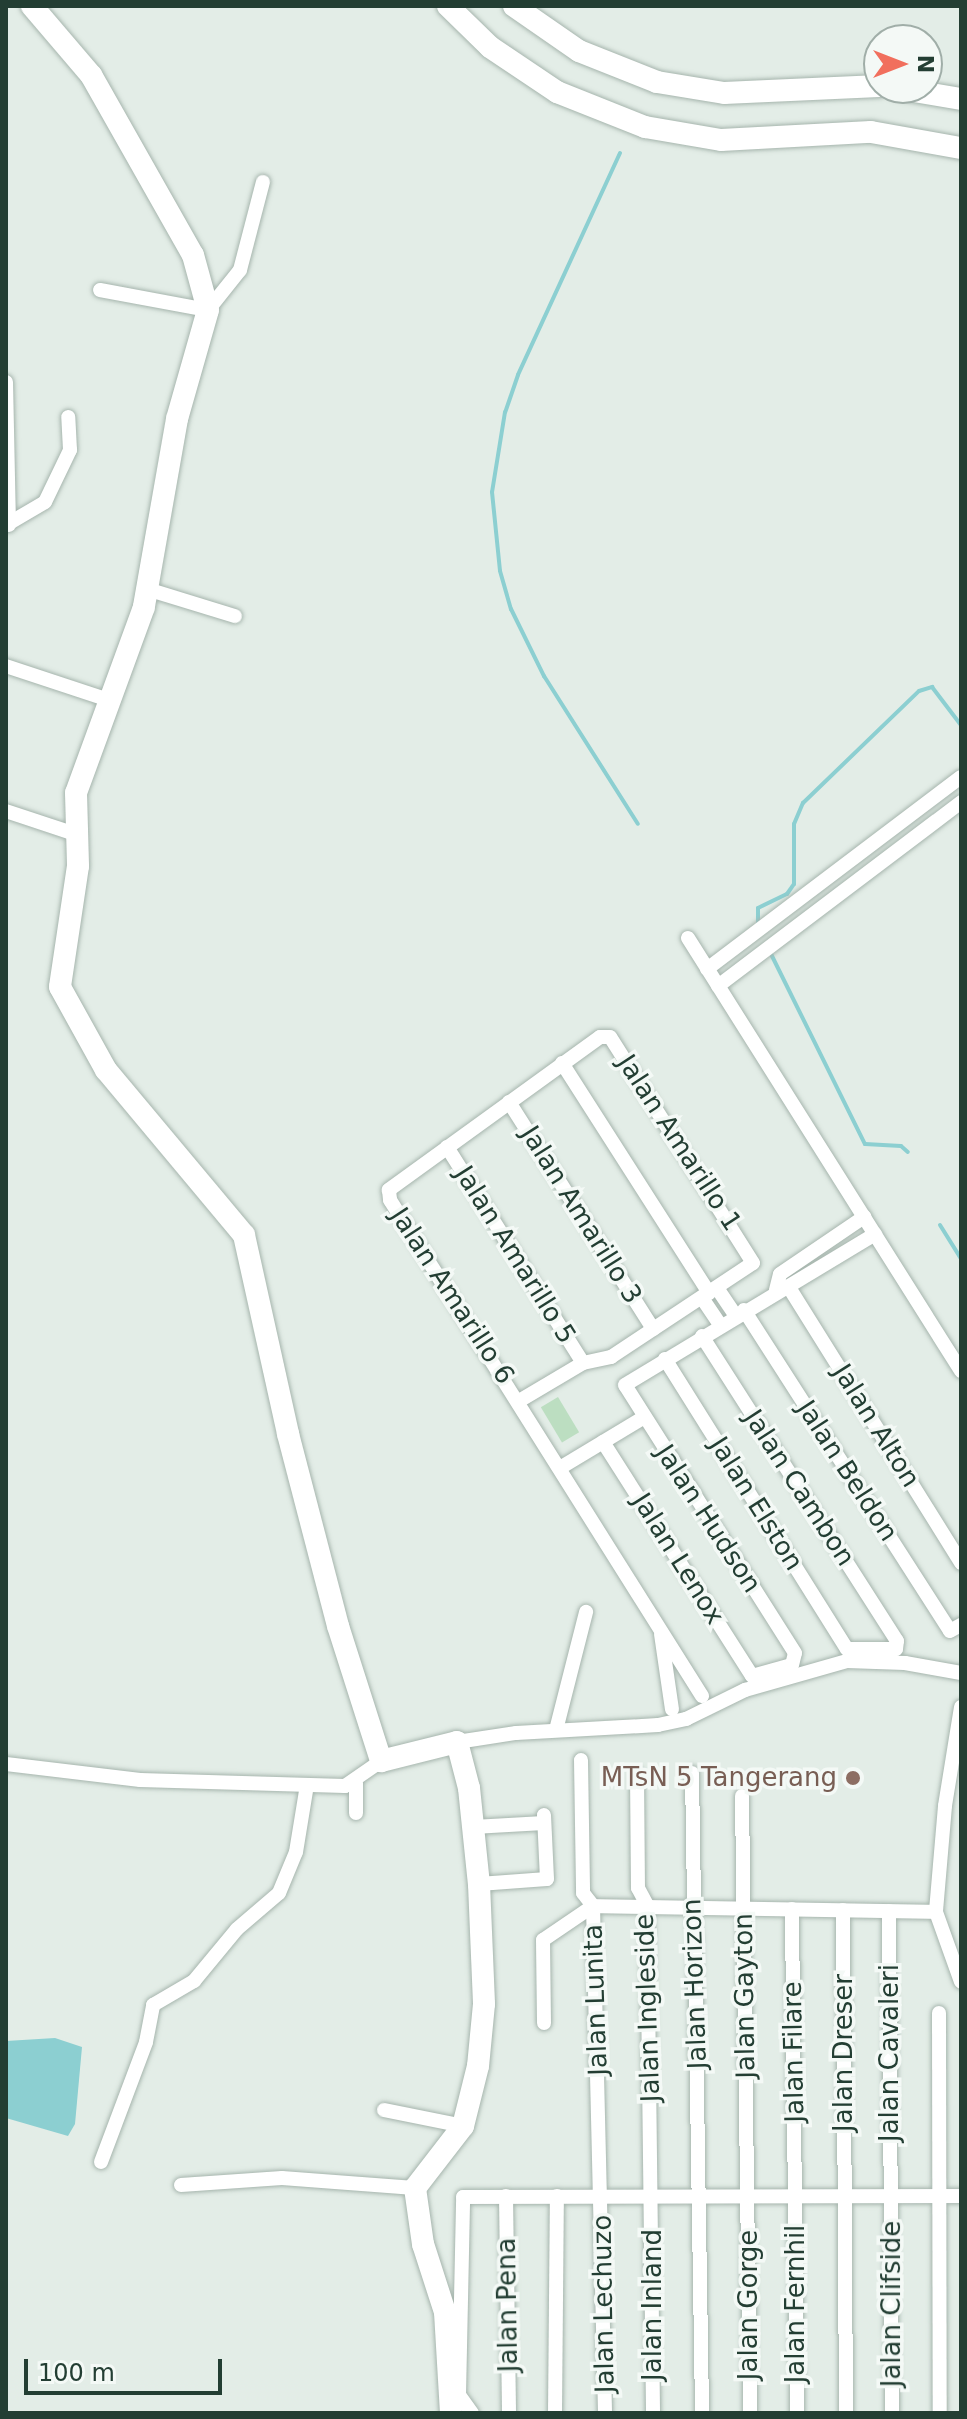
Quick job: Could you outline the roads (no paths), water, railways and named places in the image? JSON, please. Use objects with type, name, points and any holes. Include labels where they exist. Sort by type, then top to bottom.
[{"type":"street","points":[[32,6],[91,75],[193,255],[208,310]]},
{"type":"street","points":[[448,6],[490,47],[557,92],[645,127],[721,140],[871,132],[961,148]]},
{"type":"street","points":[[514,6],[579,51],[657,82],[724,93],[863,87]]},
{"type":"street","points":[[263,182],[240,270],[208,310],[177,419],[147,589],[112,701],[76,793],[78,866],[60,987],[106,1070],[244,1235],[288,1434],[338,1626],[381,1761]]},
{"type":"street","points":[[100,290],[208,310]]},
{"type":"street","points":[[6,382],[7,525]]},
{"type":"street","points":[[7,525],[45,502],[70,450],[68,417]]},
{"type":"street","points":[[147,589],[235,616]]},
{"type":"street","points":[[6,666],[112,701]]},
{"type":"street","points":[[707,969],[961,777]]},
{"type":"street","points":[[718,986],[961,802]]},
{"type":"street","points":[[6,811],[75,834]]},
{"type":"street","points":[[688,938],[961,1371]]},
{"type":"street","name":"Jalan Amarillo 1","points":[[562,1063],[605,1037],[614,1041],[751,1253],[751,1266],[709,1293]]},
{"type":"street","points":[[447,1147],[562,1063],[709,1293],[720,1325]]},
{"type":"street","name":"Jalan Amarillo 3","points":[[509,1102],[653,1329]]},
{"type":"street","name":"Jalan Amarillo 6","points":[[447,1147],[389,1190],[702,1696]]},
{"type":"street","name":"Jalan Amarillo 5","points":[[447,1147],[583,1363]]},
{"type":"street","points":[[783,1289],[780,1274],[864,1217]]},
{"type":"street","points":[[665,1359],[875,1234]]},
{"type":"street","name":"Jalan Alton","points":[[783,1289],[961,1563]]},
{"type":"street","points":[[519,1401],[583,1363],[611,1357],[709,1293]]},
{"type":"street","name":"Jalan Beldon","points":[[709,1293],[740,1313],[955,1628]]},
{"type":"street","name":"Jalan Cambon","points":[[702,1336],[897,1641],[892,1650],[847,1649]]},
{"type":"street","name":"Jalan Hudson","points":[[665,1359],[625,1385],[643,1418],[795,1653],[792,1665],[752,1676]]},
{"type":"street","name":"Jalan Elston","points":[[665,1359],[847,1649]]},
{"type":"street","points":[[560,1468],[643,1418]]},
{"type":"street","name":"Jalan Lenox","points":[[603,1442],[752,1676]]},
{"type":"street","points":[[556,1730],[586,1612]]},
{"type":"street","points":[[661,1628],[672,1709]]},
{"type":"street","points":[[6,1764],[140,1780],[307,1785],[356,1783],[381,1761],[457,1742],[686,1719],[745,1690],[847,1661],[905,1663],[961,1673]]},
{"type":"street","points":[[961,1707],[945,1806],[936,1912],[961,1982]]},
{"type":"street","points":[[457,1742],[473,1827],[479,1884],[484,2004],[478,2066],[463,2126],[415,2188],[423,2244],[445,2312],[462,2411]]},
{"type":"street","name":"Jalan Lunita","points":[[581,1760],[583,1893],[593,1906],[602,2196]]},
{"type":"street","name":"Jalan Horizon","points":[[692,1773],[691,1888],[698,1906],[702,2413]]},
{"type":"street","name":"Jalan Ingleside","points":[[637,1774],[638,1888],[647,1905],[653,2196]]},
{"type":"street","points":[[356,1783],[356,1813]]},
{"type":"street","points":[[101,2162],[146,2042],[153,2005],[194,1981],[237,1929],[279,1893],[296,1852],[307,1785]]},
{"type":"street","name":"Jalan Gayton","points":[[742,1796],[748,2196]]},
{"type":"street","points":[[473,1827],[544,1819],[547,1879],[479,1884]]},
{"type":"street","points":[[544,2023],[543,1940],[593,1906],[936,1912]]},
{"type":"street","name":"Jalan Filare","points":[[792,1909],[796,2196]]},
{"type":"street","name":"Jalan Dreser","points":[[843,1910],[846,2413]]},
{"type":"street","name":"Jalan Cavaleri","points":[[889,1911],[891,2196]]},
{"type":"street","points":[[939,2013],[940,2413]]},
{"type":"street","points":[[384,2110],[463,2126]]},
{"type":"street","points":[[181,2185],[282,2178],[415,2188]]},
{"type":"street","points":[[462,2411],[459,2395],[459,2210],[469,2195],[961,2196]]},
{"type":"street","name":"Jalan Pena","points":[[506,2196],[509,2413]]},
{"type":"street","points":[[555,2413],[557,2196]]},
{"type":"street","name":"Jalan Lechuzo","points":[[602,2196],[605,2413]]},
{"type":"street","name":"Jalan Inland","points":[[653,2196],[653,2413]]},
{"type":"street","name":"Jalan Gorge","points":[[748,2196],[750,2413]]},
{"type":"street","name":"Jalan Fernhil","points":[[796,2196],[797,2413]]},
{"type":"street","name":"Jalan Clifside","points":[[891,2196],[892,2413]]},
{"type":"water","points":[[55,2038],[82,2047],[75,2124],[68,2136],[6,2118],[6,2041]]},
{"type":"waterway","points":[[620,153],[518,375],[505,412],[492,492],[500,571],[511,609],[544,676],[638,824]]},
{"type":"waterway","points":[[758,926],[758,908],[787,894],[794,884],[794,824],[803,803],[919,691],[932,687],[961,725]]},
{"type":"waterway","points":[[770,952],[865,1144],[901,1146],[908,1152]]},
{"type":"waterway","points":[[940,1225],[961,1258]]},
{"type":"place","name":"MTsN 5 Tangerang","points":[[853,1778]]}]
